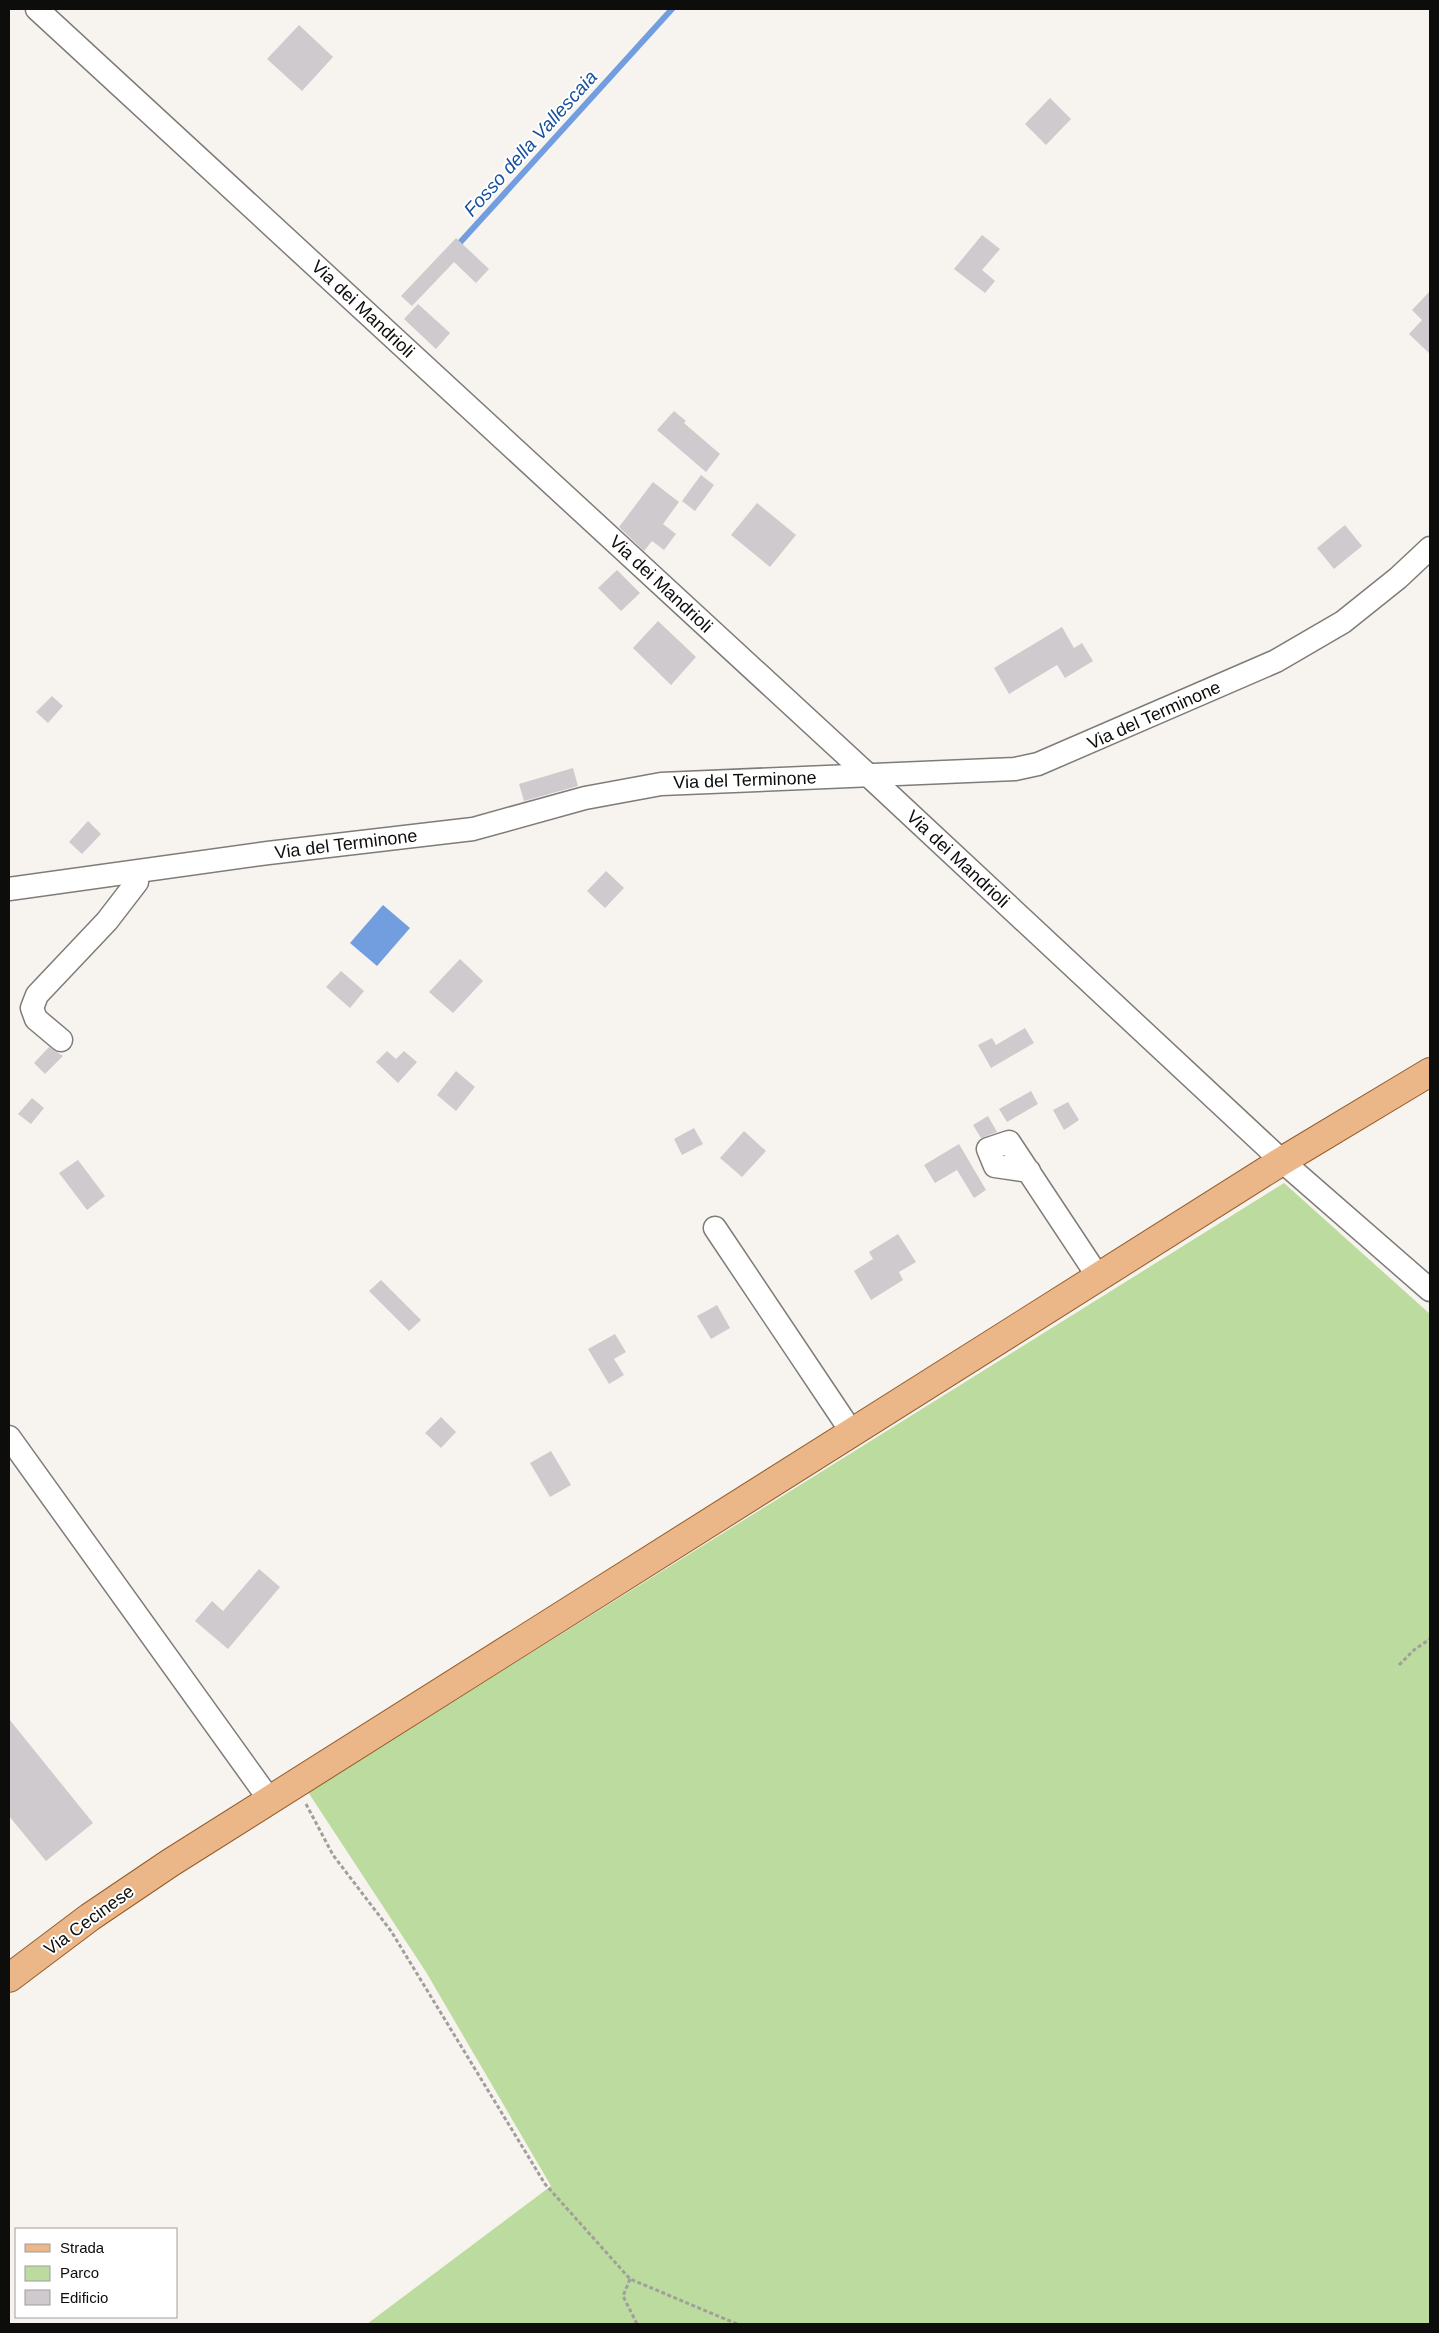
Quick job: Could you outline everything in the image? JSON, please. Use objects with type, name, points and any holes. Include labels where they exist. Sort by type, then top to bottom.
[{"type":"main road","name":"Via Cecinese","points":[[9,1978],[90,1917],[269,1799],[853,1434],[1282,1162],[1430,1072]]},
{"type":"street","name":"Via dei Mandrioli","points":[[37,9],[868,775],[1282,1162],[1430,1290]]},
{"type":"street","name":"Via del Terminone","points":[[9,889],[268,853],[473,829],[585,798],[661,784],[1015,769],[1061,755],[1276,661],[1342,622],[1398,578],[1430,548]]},
{"type":"street","points":[[61,1040],[36,1019],[32,1008],[37,995],[107,921],[137,882]]},
{"type":"street","points":[[1029,1171],[1099,1278]]},
{"type":"street","points":[[716,1228],[853,1434]]},
{"type":"street","points":[[9,1437],[269,1799]]},
{"type":"path","points":[[1398,1665],[1414,1650],[1430,1640]]},
{"type":"path","points":[[295,1783],[333,1855],[391,1931],[545,2184],[630,2279],[737,2324]]},
{"type":"path","points":[[630,2279],[623,2296],[637,2324]]},
{"type":"green space","points":[[1284,1183],[1430,1314],[1430,2324],[367,2324],[551,2186],[426,1972],[308,1792]]},
{"type":"water","points":[[383,905],[410,928],[377,966],[350,943]]},
{"type":"building","points":[[299,25],[333,57],[302,91],[267,59]]},
{"type":"building","points":[[1050,98],[1071,119],[1046,145],[1025,124]]},
{"type":"building","points":[[982,235],[1000,249],[982,270],[995,281],[985,293],[954,269]]},
{"type":"building","points":[[456,238],[489,269],[476,283],[454,262],[412,306],[401,296]]},
{"type":"building","points":[[1430,291],[1430,354],[1409,334],[1422,320],[1412,310]]},
{"type":"building","points":[[418,304],[450,333],[436,349],[404,319]]},
{"type":"building","points":[[674,411],[686,421],[684,423],[720,454],[706,472],[657,430]]},
{"type":"building","points":[[701,475],[714,485],[695,511],[682,501]]},
{"type":"building","points":[[653,482],[679,502],[663,524],[676,534],[664,550],[652,541],[644,551],[619,527]]},
{"type":"building","points":[[757,503],[796,535],[770,567],[731,535]]},
{"type":"building","points":[[1345,525],[1362,546],[1334,569],[1317,548]]},
{"type":"building","points":[[617,570],[640,593],[621,611],[598,588]]},
{"type":"building","points":[[658,621],[696,657],[671,685],[633,648]]},
{"type":"building","points":[[1062,627],[1074,648],[1082,643],[1093,661],[1065,678],[1057,665],[1009,694],[994,668]]},
{"type":"building","points":[[52,696],[63,706],[48,723],[36,712]]},
{"type":"building","points":[[573,768],[578,786],[524,801],[519,784]]},
{"type":"building","points":[[88,821],[101,834],[82,854],[69,842]]},
{"type":"building","points":[[606,871],[624,888],[605,908],[587,891]]},
{"type":"building","points":[[460,959],[483,981],[453,1013],[429,992]]},
{"type":"building","points":[[341,971],[364,991],[350,1008],[326,987]]},
{"type":"building","points":[[1025,1028],[1034,1043],[991,1068],[978,1045],[992,1038],[996,1045]]},
{"type":"building","points":[[49,1047],[63,1056],[45,1074],[34,1063]]},
{"type":"building","points":[[387,1051],[396,1059],[404,1051],[417,1062],[398,1083],[376,1062]]},
{"type":"building","points":[[456,1071],[475,1087],[456,1111],[437,1095]]},
{"type":"building","points":[[1031,1091],[1038,1104],[1007,1122],[999,1109]]},
{"type":"building","points":[[32,1098],[44,1108],[31,1124],[18,1114]]},
{"type":"building","points":[[1068,1102],[1079,1120],[1064,1130],[1053,1110]]},
{"type":"building","points":[[988,1116],[997,1132],[981,1138],[973,1125]]},
{"type":"building","points":[[694,1128],[703,1144],[682,1155],[674,1139]]},
{"type":"building","points":[[744,1131],[766,1151],[742,1177],[720,1158]]},
{"type":"building","points":[[959,1144],[986,1190],[974,1198],[957,1170],[935,1183],[924,1165]]},
{"type":"building","points":[[78,1160],[105,1196],[87,1210],[59,1173]]},
{"type":"building","points":[[898,1234],[916,1262],[899,1272],[903,1280],[871,1300],[854,1271],[873,1259],[869,1252]]},
{"type":"building","points":[[381,1280],[421,1320],[409,1331],[369,1291]]},
{"type":"building","points":[[717,1305],[730,1328],[711,1339],[697,1316]]},
{"type":"building","points":[[615,1334],[626,1352],[614,1359],[624,1375],[609,1384],[588,1349]]},
{"type":"building","points":[[441,1417],[456,1432],[441,1448],[425,1433]]},
{"type":"building","points":[[551,1451],[571,1485],[550,1497],[530,1463]]},
{"type":"building","points":[[259,1569],[280,1587],[228,1649],[195,1621],[212,1601],[223,1611]]},
{"type":"building","points":[[9,1719],[93,1823],[46,1861],[9,1816]]},
{"type":"waterway","name":"Fosso della Vallescaia","points":[[455,248],[672,9]]}]
